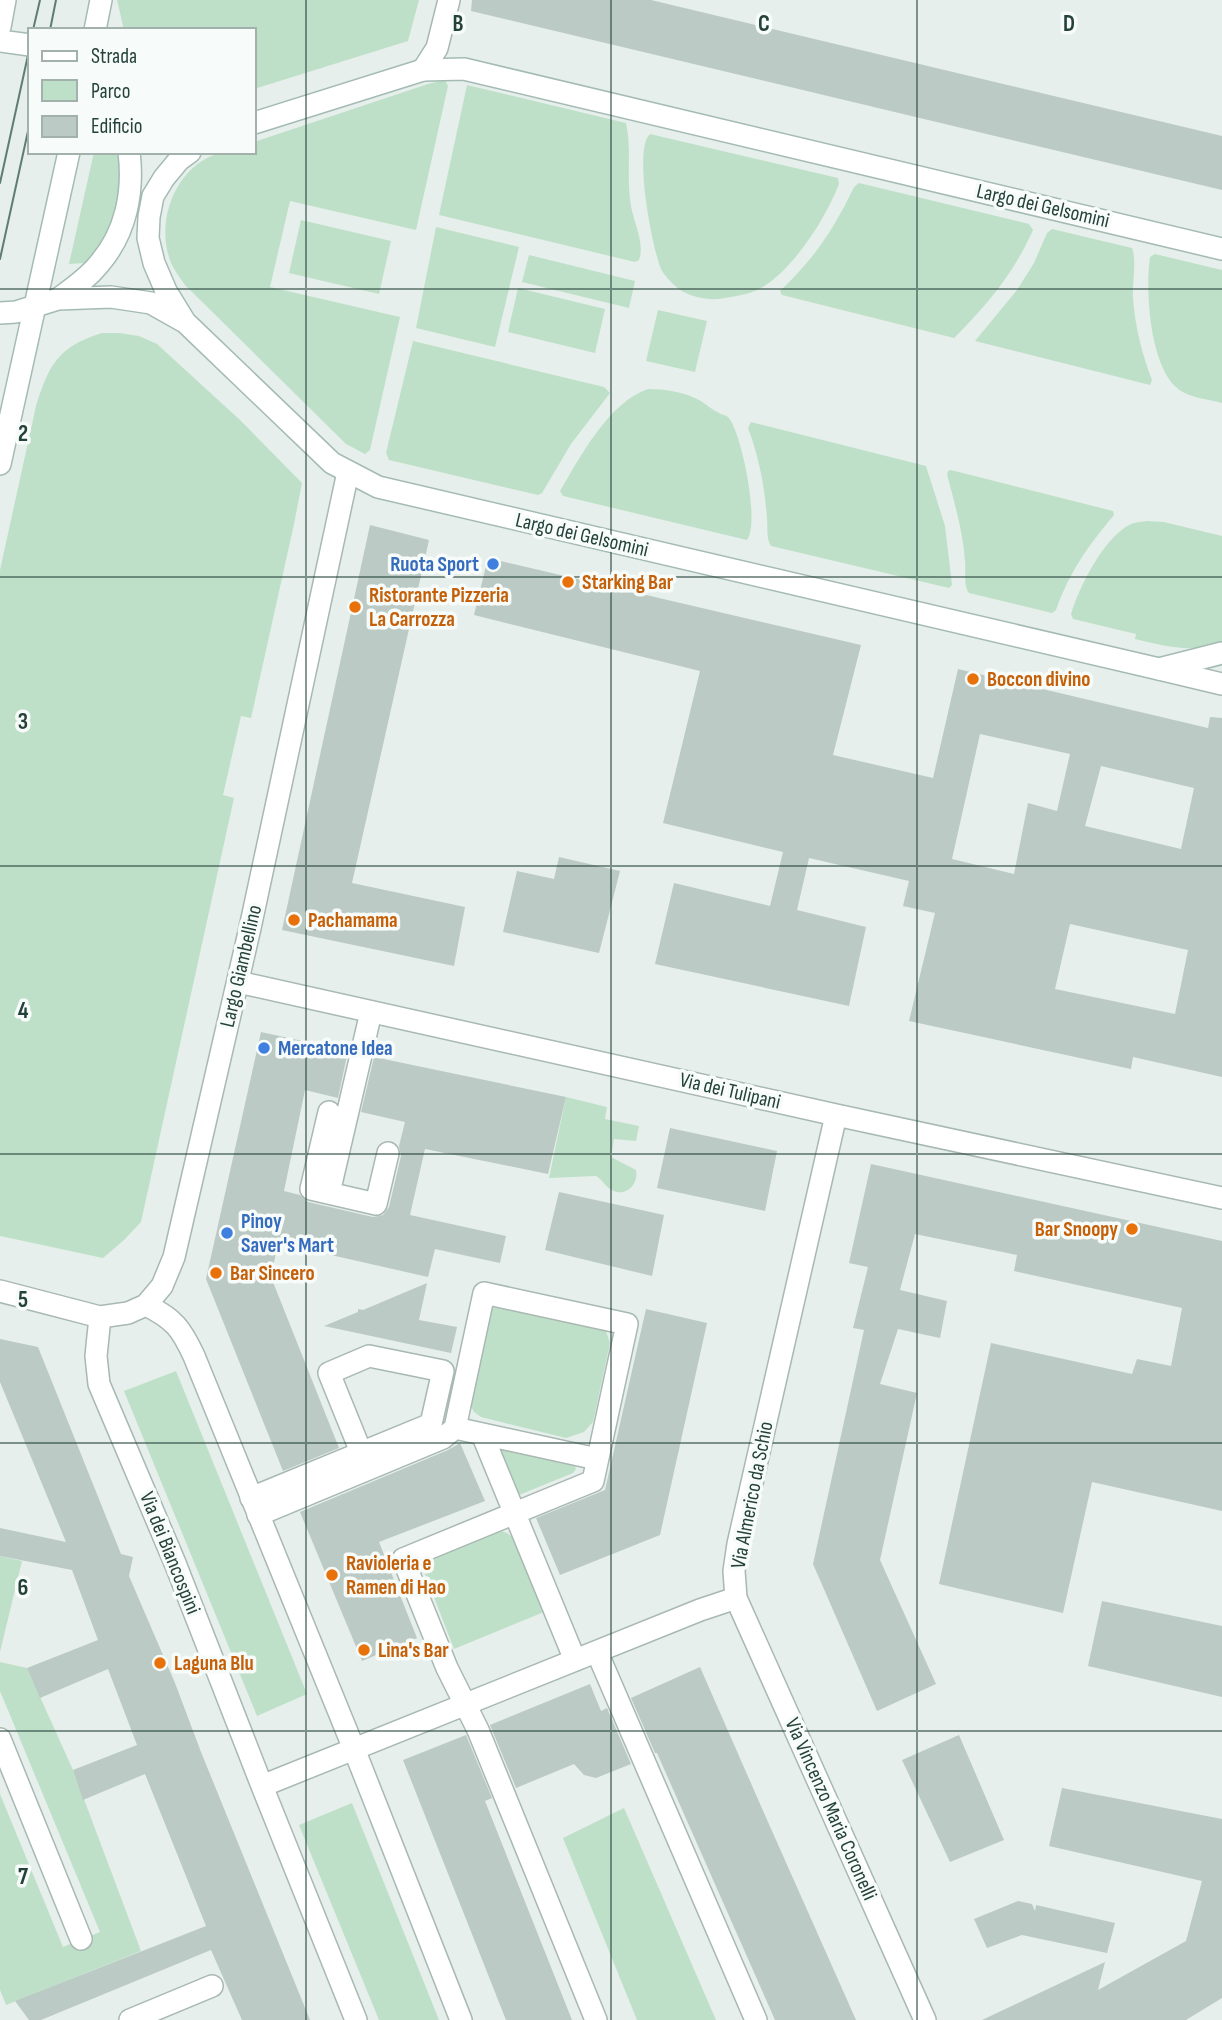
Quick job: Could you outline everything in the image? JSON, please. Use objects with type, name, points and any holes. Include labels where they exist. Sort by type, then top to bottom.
[{"type":"street","points":[[0,27],[5,0]]},
{"type":"street","points":[[95,28],[101,0]]},
{"type":"street","points":[[423,70],[437,48],[449,0]]},
{"type":"street","points":[[0,41],[28,45]]},
{"type":"street","name":"Largo dei Gelsomini","points":[[256,122],[423,70],[464,69],[1222,249]]},
{"type":"street","points":[[0,464],[69,154]]},
{"type":"street","name":"Largo dei Gelsomini","points":[[58,299],[100,263],[124,222],[131,182],[129,154]]},
{"type":"street","name":"Largo dei Gelsomini","points":[[185,322],[166,291],[154,263],[148,238],[153,196],[164,178],[187,154]]},
{"type":"street","name":"Largo dei Gelsomini","points":[[36,307],[58,299],[111,297],[151,303],[185,322],[332,463],[378,487],[1222,684]]},
{"type":"street","points":[[0,313],[36,307]]},
{"type":"street","name":"Largo Giambellino","points":[[146,1305],[162,1286],[174,1257],[238,982],[348,471]]},
{"type":"street","name":"Largo dei Gelsomini","points":[[1158,669],[1222,653]]},
{"type":"street","name":"Via dei Tulipani","points":[[238,982],[1222,1198]]},
{"type":"street","points":[[329,1193],[371,1012]]},
{"type":"street","points":[[329,1112],[311,1189],[376,1204],[388,1153]]},
{"type":"street","name":"Via Almerico da Schio","points":[[354,1749],[736,1598],[734,1571],[738,1544],[836,1115]]},
{"type":"street","points":[[0,1291],[100,1317],[128,1313],[146,1305],[167,1315],[184,1335],[354,1749],[461,2020]]},
{"type":"street","points":[[255,1506],[443,1438],[454,1428],[484,1293],[627,1324],[593,1481],[403,1559],[447,1668],[478,1730],[596,2020]]},
{"type":"street","name":"Via dei Biancospini","points":[[100,1317],[96,1356],[99,1384],[175,1563],[356,2020]]},
{"type":"street","points":[[255,1506],[361,1452],[431,1424],[443,1371],[369,1356],[329,1373],[361,1452]]},
{"type":"street","points":[[454,1428],[597,1459]]},
{"type":"street","points":[[482,1434],[575,1660]]},
{"type":"street","name":"Via Vincenzo Maria Coronelli","points":[[736,1598],[925,2020]]},
{"type":"street","points":[[597,1652],[756,2020]]},
{"type":"street","points":[[0,1739],[81,1938]]},
{"type":"street","points":[[262,1786],[354,1749]]},
{"type":"street","points":[[130,2020],[212,1986]]},
{"type":"green space","points":[[117,0],[419,0],[408,41],[256,88],[256,28],[124,28]]},
{"type":"green space","points":[[445,80],[448,86],[416,230],[290,201],[270,287],[400,317],[370,450],[365,454],[346,444],[185,285],[169,257],[166,241],[168,209],[182,180],[206,159],[220,154],[256,154],[256,141]]},
{"type":"green space","points":[[467,85],[626,123],[630,196],[640,240],[639,260],[635,262],[439,215]]},
{"type":"green space","points":[[650,134],[838,178],[839,184],[816,229],[781,273],[747,294],[719,299],[701,298],[684,292],[670,281],[661,269],[657,257],[644,178],[645,143]]},
{"type":"green space","points":[[94,154],[123,154],[121,203],[97,256],[85,263],[69,264]]},
{"type":"green space","points":[[859,183],[1029,224],[1033,230],[999,288],[954,338],[782,295],[780,291],[822,243],[854,187]]},
{"type":"green space","points":[[301,220],[391,241],[379,294],[289,273]]},
{"type":"green space","points":[[436,227],[519,247],[495,347],[416,328]]},
{"type":"green space","points":[[1052,229],[1132,248],[1134,308],[1152,380],[1150,385],[975,341],[1017,290],[1034,263],[1047,233]]},
{"type":"green space","points":[[1155,254],[1222,270],[1222,403],[1181,391],[1167,376],[1160,362],[1151,326],[1148,288],[1150,257]]},
{"type":"green space","points":[[529,255],[635,281],[629,308],[522,282]]},
{"type":"green space","points":[[518,288],[605,309],[595,353],[508,332]]},
{"type":"green space","points":[[658,310],[707,321],[695,372],[646,361]]},
{"type":"green space","points":[[102,333],[139,336],[157,344],[240,420],[302,483],[251,718],[241,716],[223,795],[234,798],[141,1222],[103,1258],[0,1236],[0,570],[36,406],[46,379],[51,368],[66,351],[87,338]]},
{"type":"green space","points":[[413,341],[604,387],[610,393],[571,444],[542,493],[538,495],[389,460],[386,453]]},
{"type":"green space","points":[[648,389],[688,395],[729,418],[739,442],[748,479],[752,516],[747,540],[563,496],[560,491],[608,418],[634,396]]},
{"type":"green space","points":[[751,422],[926,466],[945,526],[952,585],[949,588],[771,546],[761,473],[748,428]]},
{"type":"green space","points":[[951,470],[1113,511],[1114,515],[1080,559],[1056,610],[1052,613],[969,593],[965,582],[965,561],[958,517],[947,474]]},
{"type":"green space","points":[[1164,522],[1222,536],[1222,642],[1200,648],[1168,646],[1135,639],[1136,634],[1073,619],[1071,614],[1080,590],[1102,551],[1121,530],[1131,524]]},
{"type":"green space","points":[[566,1097],[607,1107],[605,1119],[639,1126],[636,1141],[614,1139],[611,1157],[636,1170],[635,1181],[630,1189],[616,1192],[596,1176],[549,1178]]},
{"type":"green space","points":[[496,1306],[605,1328],[610,1343],[593,1422],[584,1432],[566,1438],[481,1417],[474,1412],[470,1405],[489,1311]]},
{"type":"green space","points":[[176,1371],[307,1694],[257,1716],[124,1391]]},
{"type":"green space","points":[[501,1445],[573,1462],[576,1469],[573,1473],[519,1495],[499,1449]]},
{"type":"green space","points":[[495,1529],[513,1538],[544,1612],[454,1649],[420,1561]]},
{"type":"green space","points":[[0,1556],[22,1561],[0,1652]]},
{"type":"green space","points":[[0,1662],[27,1668],[73,1770],[141,1951],[6,2005],[0,1990],[0,1794],[63,1947],[100,1932],[0,1691]]},
{"type":"green space","points":[[352,1803],[439,2020],[379,2020],[299,1825]]},
{"type":"green space","points":[[624,1808],[716,2020],[637,2020],[563,1838]]},
{"type":"building","points":[[472,0],[651,0],[1222,136],[1222,190],[471,11]]},
{"type":"building","points":[[370,525],[429,540],[352,883],[465,907],[454,966],[282,930]]},
{"type":"building","points":[[488,558],[861,645],[833,755],[933,778],[958,669],[1208,728],[1210,717],[1222,718],[1222,1077],[1133,1057],[1131,1069],[909,1021],[935,913],[903,906],[909,881],[809,858],[797,910],[866,927],[849,1006],[655,964],[674,883],[770,906],[783,852],[663,823],[700,671],[474,615]],"holes":[[[980,734],[1070,754],[1057,811],[1028,803],[1014,874],[952,859]],[[1101,766],[1194,788],[1181,849],[1085,826]],[[1070,924],[1188,950],[1175,1014],[1055,989]]]},
{"type":"building","points":[[559,857],[620,871],[599,953],[503,932],[517,871],[554,879]]},
{"type":"building","points":[[261,1032],[348,1051],[338,1098],[305,1090],[284,1191],[300,1195],[308,1202],[373,1217],[383,1215],[389,1207],[401,1156],[399,1146],[405,1122],[361,1112],[374,1057],[566,1097],[548,1174],[425,1149],[410,1215],[506,1236],[500,1263],[435,1249],[428,1277],[278,1243],[271,1277],[339,1448],[283,1471],[206,1279]]},
{"type":"building","points":[[670,1128],[777,1151],[765,1211],[657,1188]]},
{"type":"building","points":[[871,1164],[1222,1241],[1222,1511],[1092,1482],[1063,1613],[939,1584],[991,1343],[1132,1374],[1137,1359],[1171,1366],[1182,1308],[1014,1271],[1017,1255],[915,1234],[900,1290],[947,1301],[940,1338],[898,1329],[880,1384],[917,1393],[880,1560],[936,1684],[877,1711],[813,1564],[864,1330],[853,1328],[868,1267],[849,1263]]},
{"type":"building","points":[[559,1192],[664,1215],[652,1276],[545,1250]]},
{"type":"building","points":[[427,1283],[419,1320],[457,1327],[451,1353],[324,1326],[358,1312],[358,1309],[363,1310]]},
{"type":"building","points":[[646,1309],[707,1323],[660,1535],[560,1575],[536,1518],[605,1490]]},
{"type":"building","points":[[0,1339],[38,1347],[121,1554],[133,1557],[129,1576],[175,1683],[310,2020],[242,2020],[211,1950],[41,2020],[29,2020],[15,2001],[206,1926],[145,1774],[83,1800],[73,1770],[137,1745],[108,1669],[40,1698],[27,1668],[98,1640],[72,1570],[0,1556],[0,1528],[66,1542],[0,1382]]},
{"type":"building","points":[[460,1443],[485,1501],[379,1542],[417,1638],[362,1661],[300,1512]]},
{"type":"building","points":[[1102,1601],[1222,1626],[1222,1697],[1088,1666]]},
{"type":"building","points":[[700,1667],[856,2020],[775,2020],[655,1753],[631,1698]]},
{"type":"building","points":[[590,1684],[601,1711],[607,1708],[631,1764],[596,1778],[584,1775],[574,1764],[516,1788],[490,1725]]},
{"type":"building","points":[[466,1735],[492,1798],[485,1801],[572,2020],[506,2020],[403,1760]]},
{"type":"building","points":[[959,1735],[1004,1840],[950,1862],[902,1760]]},
{"type":"building","points":[[1062,1788],[1222,1819],[1222,1998],[1186,2020],[982,2020],[1105,1962],[1098,1990],[1186,1941],[1202,1881],[1049,1846]]},
{"type":"building","points":[[1018,1901],[1032,1904],[1035,1911],[1036,1905],[1115,1923],[1107,1953],[1022,1935],[987,1948],[974,1919]]},
{"type":"tram line","points":[[33,28],[40,0]]},
{"type":"tram line","points":[[50,28],[56,0]]},
{"type":"tram line","points":[[0,183],[28,55]]},
{"type":"tram line","points":[[0,259],[28,131]]},
{"type":"place","name":"Ruota Sport","points":[[493,564]]},
{"type":"place","name":"Starking Bar","points":[[568,582]]},
{"type":"place","name":"Ristorante Pizzeria La Carrozza","points":[[355,607]]},
{"type":"place","name":"Boccon divino","points":[[973,679]]},
{"type":"place","name":"Pachamama","points":[[294,920]]},
{"type":"place","name":"Mercatone Idea","points":[[264,1048]]},
{"type":"place","name":"Bar Snoopy","points":[[1132,1229]]},
{"type":"place","name":"Pinoy Saver's Mart","points":[[227,1233]]},
{"type":"place","name":"Bar Sincero","points":[[216,1273]]},
{"type":"place","name":"Ravioleria e Ramen di Hao","points":[[332,1575]]},
{"type":"place","name":"Lina's Bar","points":[[364,1650]]},
{"type":"place","name":"Laguna Blu","points":[[160,1663]]}]
